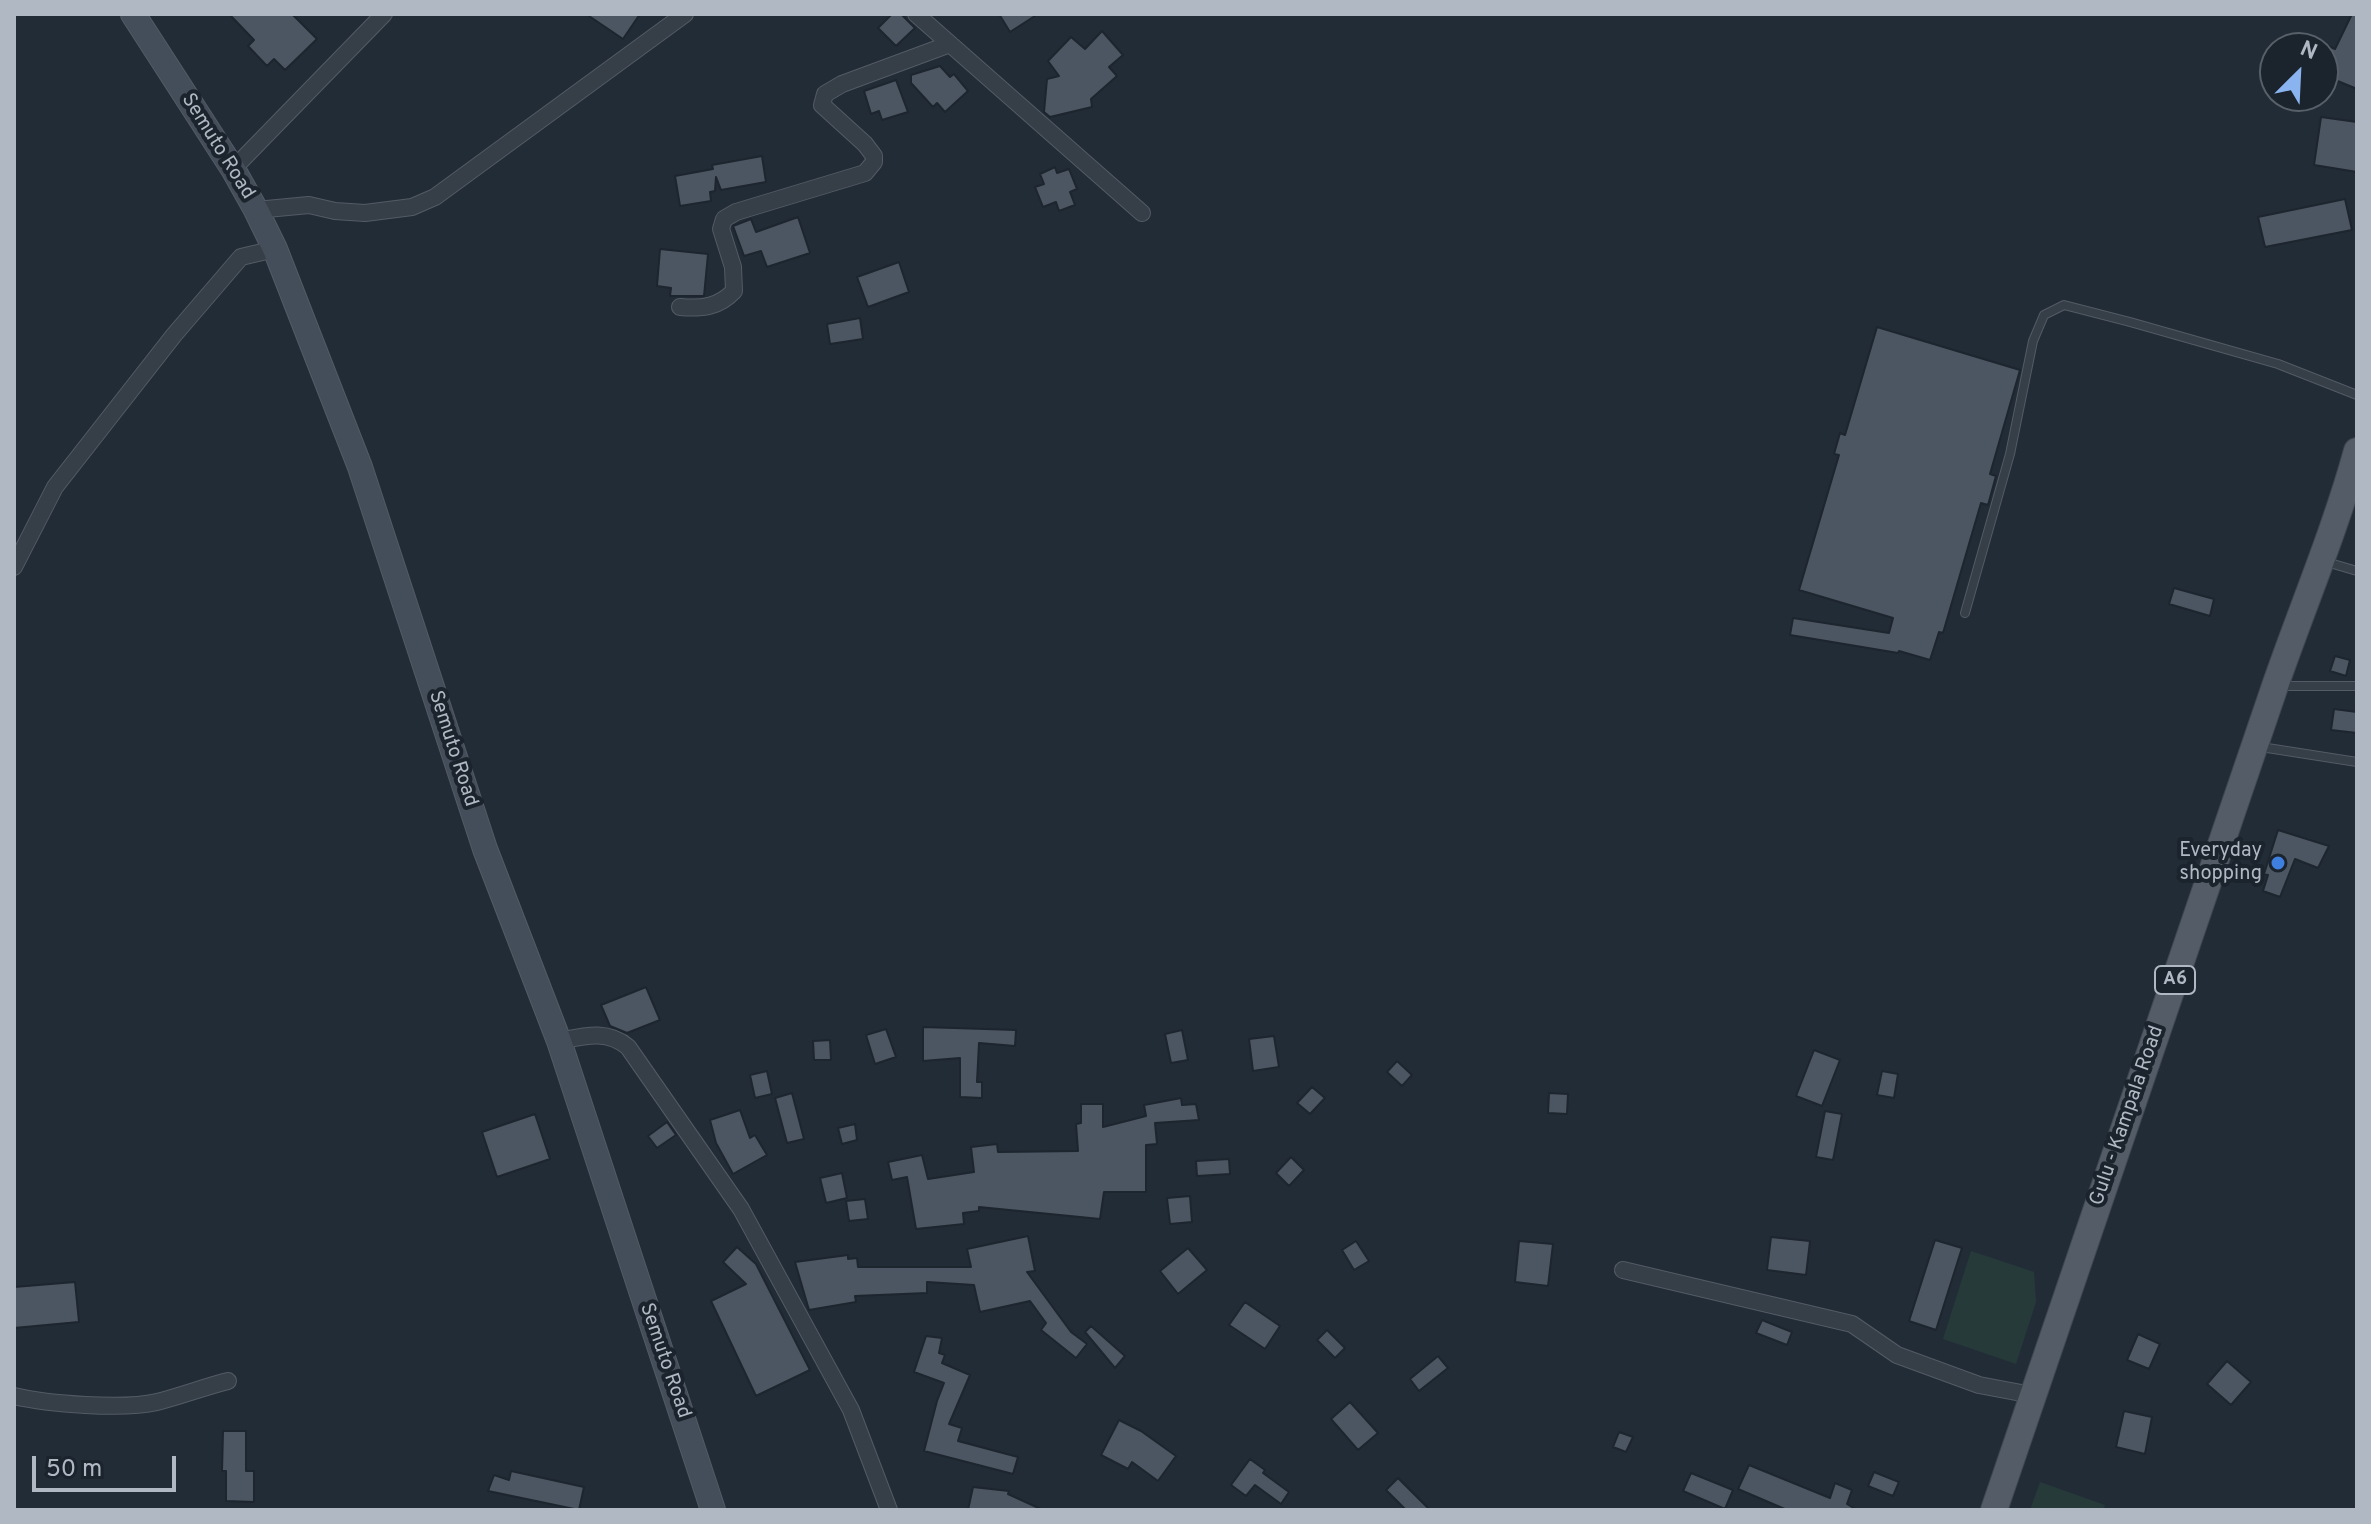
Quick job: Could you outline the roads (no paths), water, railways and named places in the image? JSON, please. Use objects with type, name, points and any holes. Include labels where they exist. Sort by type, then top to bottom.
[{"type":"main road","name":"Semuto Road","points":[[133,14],[256,210],[275,249],[360,467],[485,849],[559,1041],[713,1510]]},
{"type":"main road","name":"Gulu - Kampala Road","points":[[1994,1510],[2275,686],[2319,560],[2340,511],[2357,451]]},
{"type":"street","points":[[233,169],[384,14]]},
{"type":"street","points":[[256,210],[309,205],[365,213],[412,207],[435,197],[685,14]]},
{"type":"street","points":[[916,14],[1142,213]]},
{"type":"street","points":[[680,307],[699,308],[723,303],[734,291],[733,267],[721,229],[724,219],[736,212],[865,173],[874,162],[874,156],[865,144],[822,105],[825,94],[842,84],[950,44]]},
{"type":"street","points":[[14,567],[55,487],[174,335],[241,257],[275,249]]},
{"type":"street","points":[[559,1041],[595,1034],[618,1039],[628,1047],[694,1140],[741,1209],[851,1410],[889,1510]]},
{"type":"street","points":[[1623,1270],[1852,1324],[1897,1355],[1979,1385],[2032,1395]]},
{"type":"street","points":[[14,1396],[94,1404],[155,1402],[228,1381]]},
{"type":"lane","points":[[1965,613],[2010,454],[2033,341],[2044,315],[2064,305],[2278,364],[2357,395]]},
{"type":"lane","points":[[2319,560],[2357,571]]},
{"type":"lane","points":[[2275,686],[2357,686]]},
{"type":"lane","points":[[2256,746],[2357,762]]},
{"type":"place","name":"Everyday shopping","points":[[2278,863]]}]
